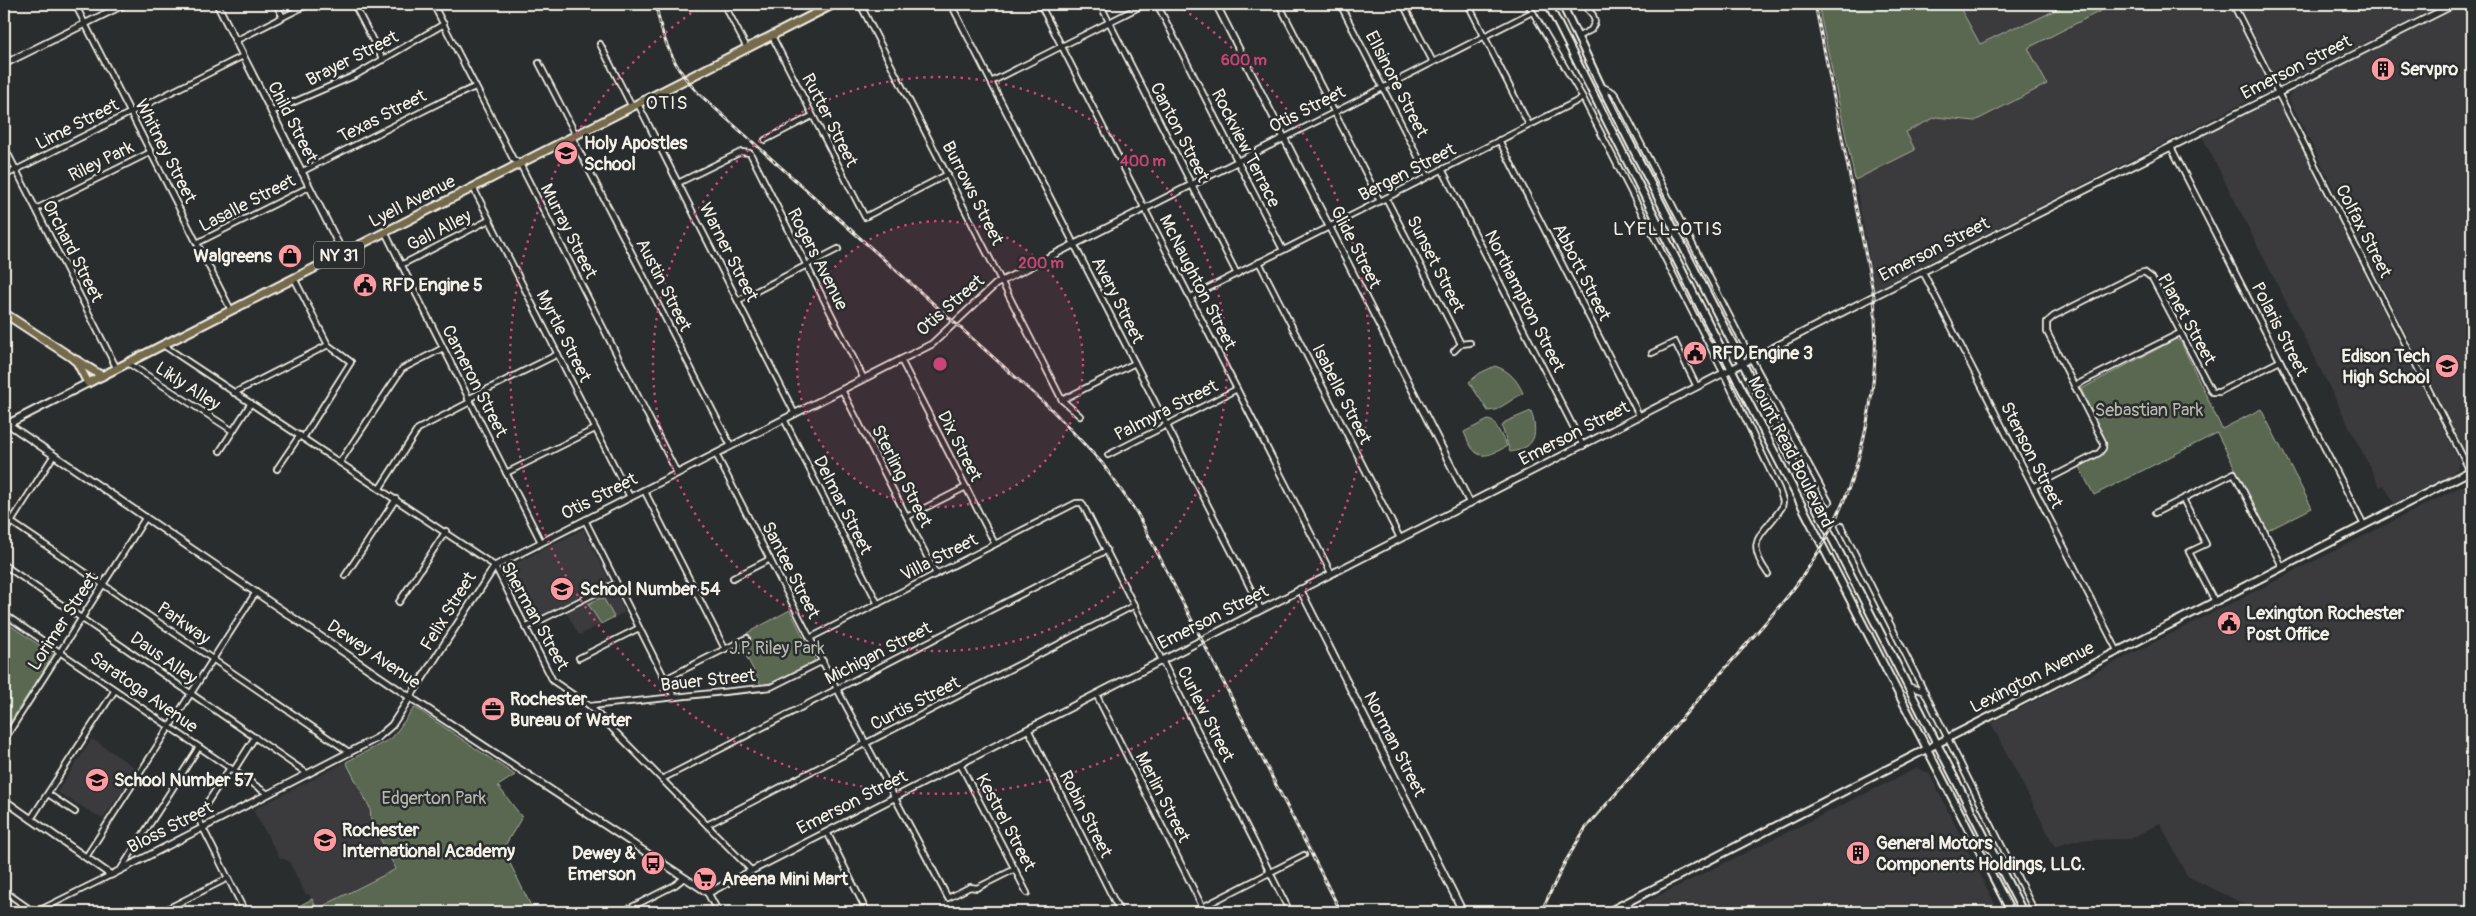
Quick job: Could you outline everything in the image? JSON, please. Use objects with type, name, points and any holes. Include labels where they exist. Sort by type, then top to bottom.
[{"type":"main road","name":"Lyell Avenue","points":[[6,425],[834,4]]},
{"type":"main road","name":"Mount Read Boulevard","points":[[1548,4],[1732,370],[2011,912]]},
{"type":"main road","name":"Mount Read Boulevard","points":[[1562,4],[1601,86],[1910,687],[2023,912]]},
{"type":"main road","points":[[1558,23],[1570,34],[1577,37],[1576,61]]},
{"type":"main road","points":[[4,313],[102,376]]},
{"type":"main road","points":[[71,357],[77,362],[88,383]]},
{"type":"main road","name":"Lexington Avenue","points":[[1608,912],[2214,600],[2472,472]]},
{"type":"street","name":"Whitney Street","points":[[76,4],[231,310]]},
{"type":"street","points":[[4,64],[125,4]]},
{"type":"street","name":"Child Street","points":[[216,4],[343,254]]},
{"type":"street","points":[[276,4],[283,17]]},
{"type":"street","points":[[235,41],[309,4]]},
{"type":"street","points":[[354,4],[383,60]]},
{"type":"street","name":"Murray Street","points":[[433,4],[513,159],[520,164],[677,473]]},
{"type":"street","points":[[724,4],[747,48]]},
{"type":"street","name":"Burrows Street","points":[[860,4],[1003,281],[1062,400],[1080,416]]},
{"type":"street","name":"Avery Street","points":[[951,4],[1261,609]]},
{"type":"street","name":"McNaughton Street","points":[[1040,4],[1331,573]]},
{"type":"street","name":"Canton Street","points":[[1100,4],[1236,274]]},
{"type":"street","points":[[991,82],[1145,4]]},
{"type":"street","name":"Rockview Terrace","points":[[1157,4],[1282,250]]},
{"type":"street","name":"Glide Street","points":[[1216,4],[1470,503]]},
{"type":"street","points":[[1279,4],[1380,201]]},
{"type":"street","name":"Ellsinore Street","points":[[1340,4],[1428,176]]},
{"type":"street","points":[[1403,4],[1433,62]]},
{"type":"street","points":[[1468,4],[1529,125]]},
{"type":"street","name":"Mount Read Boulevard","points":[[1528,4],[1583,98],[1724,374],[1782,496],[1782,507],[1756,543],[1756,554],[1768,574]]},
{"type":"street","points":[[1577,37],[1591,30],[1595,22],[1593,16],[1583,4]]},
{"type":"street","name":"Colfax Street","points":[[2233,4],[2472,472]]},
{"type":"street","name":"Emerson Street","points":[[708,893],[1331,573],[2455,4]]},
{"type":"street","name":"Otis Street","points":[[495,566],[939,340],[993,287],[1003,281],[1532,12]]},
{"type":"street","name":"Brayer Street","points":[[271,112],[356,75],[444,24]]},
{"type":"street","name":"Rutter Street","points":[[772,36],[864,217],[948,174]]},
{"type":"street","name":"Warner Street","points":[[600,44],[678,183],[739,300],[795,414]]},
{"type":"street","name":"Lime Street","points":[[4,176],[243,56]]},
{"type":"street","name":"Austin Street","points":[[539,64],[731,446]]},
{"type":"street","name":"Mount Read Boulevard","points":[[1601,86],[1613,92],[1617,97],[1752,360],[1829,502]]},
{"type":"street","name":"Texas Street","points":[[301,172],[441,102],[475,88]]},
{"type":"street","name":"Bergen Street","points":[[1191,297],[1583,98]]},
{"type":"street","points":[[765,140],[812,116]]},
{"type":"street","name":"Abbott Street","points":[[1499,140],[1640,417]]},
{"type":"street","name":"Orchard Street","points":[[4,146],[118,369]]},
{"type":"street","name":"Polaris Street","points":[[2171,147],[2364,525]]},
{"type":"street","name":"Riley Park","points":[[36,208],[151,152]]},
{"type":"street","name":"Rogers Avenue","points":[[678,183],[741,152],[748,152],[864,379]]},
{"type":"street","name":"Northampton Street","points":[[1442,169],[1583,446]]},
{"type":"street","name":"Lasalle Street","points":[[197,243],[309,187]]},
{"type":"street","name":"Myrtle Street","points":[[473,187],[630,497]]},
{"type":"street","name":"Sunset Street","points":[[1386,198],[1461,344]]},
{"type":"street","name":"Gall Alley","points":[[401,265],[490,220]]},
{"type":"street","name":"Cameron Street","points":[[384,232],[540,542]]},
{"type":"street","points":[[739,300],[838,249]]},
{"type":"street","name":"Isabelle Street","points":[[1259,262],[1400,538]]},
{"type":"street","name":"Stenson Street","points":[[1923,272],[2117,650]]},
{"type":"street","name":"Planet Street","points":[[2033,487],[2103,450],[2103,442],[2046,328],[2050,318],[2062,311],[2144,272],[2152,278],[2209,389],[2219,392],[2280,361]]},
{"type":"street","points":[[277,469],[302,437],[350,365],[349,360],[328,345],[294,278]]},
{"type":"street","points":[[2074,386],[2180,332]]},
{"type":"street","points":[[1652,353],[1675,342],[1697,387]]},
{"type":"street","points":[[1454,350],[1461,344],[1470,343]]},
{"type":"street","points":[[234,392],[328,345]]},
{"type":"street","name":"Sherman Street","points":[[162,346],[446,531],[495,566],[553,681],[590,706],[752,870]]},
{"type":"street","points":[[340,462],[399,373],[406,367],[443,348]]},
{"type":"street","points":[[380,488],[418,429],[558,354]]},
{"type":"street","name":"Dix Street","points":[[901,360],[995,544]]},
{"type":"street","name":"Likly Alley","points":[[128,363],[233,431]]},
{"type":"street","points":[[1062,400],[1135,363]]},
{"type":"street","name":"Palmyra Street","points":[[1108,455],[1237,389]]},
{"type":"street","name":"Sterling Street","points":[[842,390],[936,574]]},
{"type":"street","points":[[220,451],[251,403]]},
{"type":"street","name":"Delmar Street","points":[[784,419],[878,604]]},
{"type":"street","name":"Dewey Avenue","points":[[6,425],[146,517],[411,698],[708,893]]},
{"type":"street","points":[[506,473],[595,429]]},
{"type":"street","name":"Santee Street","points":[[716,454],[865,744],[948,898],[970,886],[977,888],[1015,869]]},
{"type":"street","points":[[4,533],[54,455]]},
{"type":"street","points":[[2155,513],[2234,474],[2282,566]]},
{"type":"street","points":[[908,517],[966,487]]},
{"type":"street","points":[[644,490],[725,649]]},
{"type":"street","points":[[345,576],[396,499]]},
{"type":"street","points":[[2183,500],[2206,544],[2190,552],[2214,600]]},
{"type":"street","name":"Villa Street","points":[[810,638],[1076,503],[1082,503]]},
{"type":"street","name":"Curlew Street","points":[[1082,503],[1136,605],[1290,912]]},
{"type":"street","name":"Parkway","points":[[4,517],[349,752]]},
{"type":"street","name":"Lorimer Street","points":[[4,740],[146,517]]},
{"type":"street","points":[[585,520],[674,697]]},
{"type":"street","name":"Mount Read Boulevard","points":[[1841,526],[2035,912]]},
{"type":"street","points":[[399,602],[446,531]]},
{"type":"street","name":"Michigan Street","points":[[662,779],[1107,550]]},
{"type":"street","points":[[733,578],[770,559]]},
{"type":"street","name":"Daus Alley","points":[[4,565],[308,774]]},
{"type":"street","name":"Felix Street","points":[[411,698],[495,566]]},
{"type":"street","points":[[525,628],[616,583]]},
{"type":"street","name":"Norman Street","points":[[1300,589],[1463,912]]},
{"type":"street","points":[[86,857],[256,592]]},
{"type":"street","name":"Curtis Street","points":[[707,825],[1136,605]]},
{"type":"street","name":"Saratoga Avenue","points":[[4,614],[268,794]]},
{"type":"street","points":[[579,658],[639,628]]},
{"type":"street","points":[[665,679],[746,638]]},
{"type":"street","name":"Bauer Street","points":[[590,706],[771,688],[823,661]]},
{"type":"street","points":[[1910,687],[1925,692]]},
{"type":"street","points":[[31,820],[115,690]]},
{"type":"street","name":"Merlin Street","points":[[1096,694],[1204,910]]},
{"type":"street","name":"Bloss Street","points":[[35,912],[121,870],[388,731],[411,698]]},
{"type":"street","name":"Robin Street","points":[[1028,729],[1120,912]]},
{"type":"street","points":[[245,912],[202,828],[200,820],[201,812],[255,737]]},
{"type":"street","points":[[121,870],[199,747]]},
{"type":"street","name":"Kestrel Street","points":[[960,764],[1028,893]]},
{"type":"street","points":[[48,794],[75,812]]},
{"type":"street","points":[[4,800],[111,874]]},
{"type":"street","points":[[827,832],[867,912]]},
{"type":"street","points":[[1193,912],[1204,910],[1304,855]]},
{"type":"street","points":[[161,912],[228,878]]},
{"type":"street","points":[[622,912],[678,884],[684,878]]},
{"type":"street","points":[[4,891],[35,912]]},
{"type":"street","points":[[708,893],[718,912]]},
{"type":"shaded area","points":[[1958,4],[2068,4],[1980,44]]},
{"type":"shaded area","points":[[2111,4],[2228,4],[2268,81],[2267,91],[1875,290],[1855,180],[1915,150],[1906,132],[1936,117],[1975,121],[2047,84],[2028,48]]},
{"type":"shaded area","points":[[2238,4],[2444,4],[2287,82],[2281,81],[2275,75]]},
{"type":"shaded area","points":[[2465,4],[2472,4],[2472,459],[2466,454],[2289,99],[2295,89]]},
{"type":"shaded area","points":[[2275,102],[2280,106],[2459,461],[2457,469],[2452,474],[2394,503],[2384,485],[2380,487],[2202,136],[2267,103]]},
{"type":"shaded area","points":[[2472,481],[2472,912],[2261,912],[2187,876],[2160,823],[2130,839],[2076,840],[2055,847],[1991,723],[2085,675],[2086,677]]},
{"type":"shaded area","name":"School Number 54","points":[[583,529],[625,612],[579,635],[563,607],[529,623],[503,570]]},
{"type":"shaded area","name":"School Number 57","points":[[92,739],[137,769],[103,819],[57,792]]},
{"type":"shaded area","name":"Rochester International Academy","points":[[346,762],[370,808],[371,821],[396,869],[316,909],[309,894],[306,895],[289,861],[280,858],[253,810]]},
{"type":"shaded area","name":"General Motors Components Holdings, LLC.","points":[[1917,768],[1929,773],[1999,912],[1626,912]]},
{"type":"green space","points":[[1818,4],[1958,4],[1980,44],[2068,4],[2112,5],[2028,48],[2047,84],[1975,121],[1936,117],[1906,132],[1915,150],[1855,180]]},
{"type":"green space","name":"Sebastian Park","points":[[2176,339],[2181,342],[2222,429],[2261,409],[2312,508],[2267,531],[2217,433],[2094,495],[2079,467],[2102,455],[2107,444],[2081,389]]},
{"type":"green space","points":[[1495,366],[1512,376],[1523,393],[1496,410],[1488,411],[1469,382],[1480,373]]},
{"type":"green space","points":[[1531,411],[1535,433],[1533,438],[1526,447],[1510,452],[1502,427],[1505,422]]},
{"type":"green space","points":[[1488,420],[1494,422],[1507,446],[1492,454],[1481,455],[1472,448],[1464,432]]},
{"type":"green space","points":[[600,598],[604,599],[614,617],[601,624],[588,604]]},
{"type":"green space","name":"J.P. Riley Park","points":[[790,610],[815,661],[774,682],[761,685],[741,646],[750,641],[747,633]]},
{"type":"green space","points":[[4,621],[54,655],[4,731]]},
{"type":"green space","name":"Edgerton Park","points":[[416,708],[515,775],[498,786],[522,817],[503,849],[534,912],[297,912],[295,908],[312,899],[317,909],[396,869],[371,821],[370,808],[346,762],[392,738],[413,709]]},
{"type":"railway","points":[[656,4],[661,29],[669,52],[689,83],[698,93],[1051,409],[1102,463],[1137,513],[1341,912]]},
{"type":"railway","points":[[1541,912],[1564,864],[1585,829],[1773,614],[1814,559],[1833,525],[1848,489],[1860,452],[1869,414],[1874,375],[1874,296],[1815,4]]},
{"type":"place","name":"Servpro","points":[[2383,69]]},
{"type":"place","name":"Holy Apostles School","points":[[566,153]]},
{"type":"place","name":"Walgreens","points":[[290,256]]},
{"type":"place","name":"RFD Engine 5","points":[[365,285]]},
{"type":"place","name":"RFD Engine 3","points":[[1695,353]]},
{"type":"place","name":"Edison Tech High School","points":[[2447,366]]},
{"type":"place","name":"School Number 54","points":[[562,589]]},
{"type":"place","name":"Lexington Rochester Post Office","points":[[2229,623]]},
{"type":"place","name":"Rochester Bureau of Water","points":[[493,709]]},
{"type":"place","name":"School Number 57","points":[[97,780]]},
{"type":"place","name":"Rochester International Academy","points":[[325,840]]},
{"type":"place","name":"General Motors Components Holdings, LLC.","points":[[1858,853]]},
{"type":"place","name":"Dewey & Emerson","points":[[653,863]]},
{"type":"place","name":"Areena Mini Mart","points":[[705,879]]},
{"type":"district","name":"OTIS","points":[[667,102]]},
{"type":"district","name":"LYELL-OTIS","points":[[1668,228]]}]
